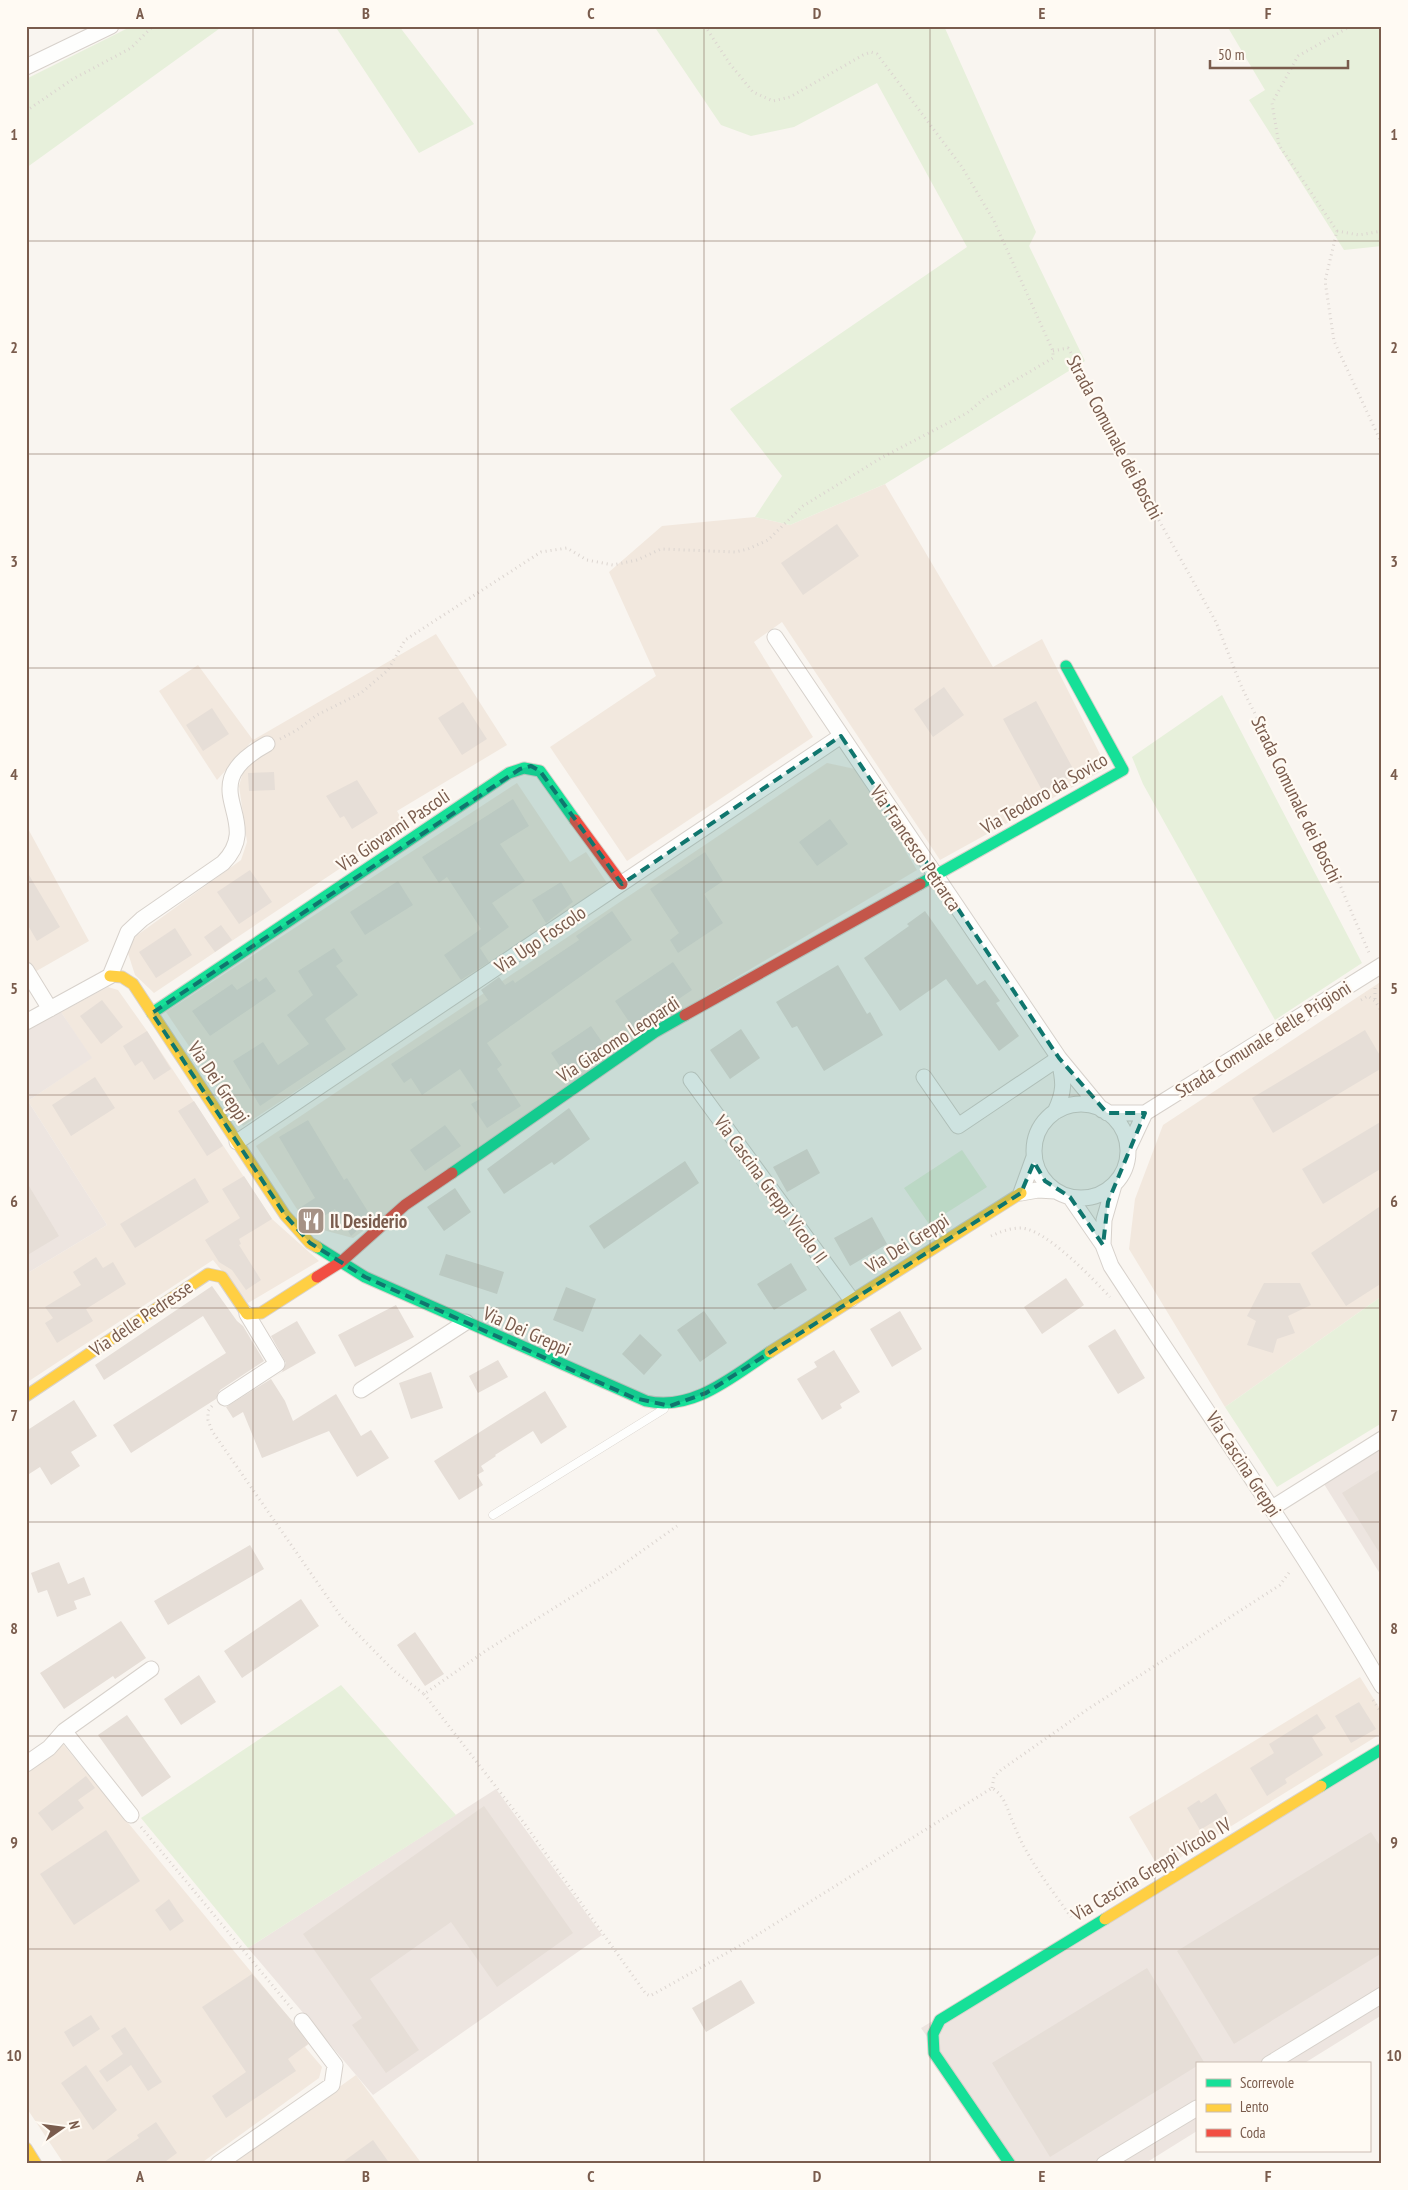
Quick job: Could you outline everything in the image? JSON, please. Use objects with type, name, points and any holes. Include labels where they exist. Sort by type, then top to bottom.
[{"type":"street","points":[[26,67],[111,26]]},
{"type":"street","name":"Via Francesco Petrarca","points":[[776,637],[1059,1058],[1104,1111]]},
{"type":"street","name":"Via Teodoro da Sovico","points":[[935,876],[1123,770],[1066,666]]},
{"type":"street","name":"Via Ugo Foscolo","points":[[238,1142],[841,736]]},
{"type":"street","points":[[26,1022],[110,976],[128,932],[142,919],[223,863],[234,853],[239,834],[229,785],[232,774],[249,754],[267,744]]},
{"type":"street","name":"Via Giovanni Pascoli","points":[[152,1013],[509,773],[520,769],[531,766],[540,771],[622,884]]},
{"type":"street","name":"Via Giacomo Leopardi","points":[[341,1262],[405,1205],[655,1032],[935,876]]},
{"type":"street","name":"Strada Comunale delle Prigioni","points":[[1145,1113],[1378,968]]},
{"type":"street","points":[[26,970],[50,1009]]},
{"type":"street","name":"Via Dei Greppi","points":[[110,976],[122,977],[133,984],[285,1215],[310,1242],[365,1277],[634,1398],[670,1406],[706,1393],[851,1299],[1021,1193]]},
{"type":"street","points":[[924,1077],[958,1126],[1059,1058]]},
{"type":"street","name":"Via Francesco Petrarca","points":[[1055,1112],[1062,1096],[1064,1084],[1059,1058]]},
{"type":"street","name":"Via Cascina Greppi Vicolo II","points":[[691,1080],[851,1299]]},
{"type":"street","points":[[1055,1191],[1044,1181],[1037,1167],[1034,1157],[1034,1143],[1039,1130],[1055,1112],[1070,1106],[1086,1105],[1104,1111],[1145,1113],[1128,1149]]},
{"type":"street","points":[[1034,1157],[1021,1193],[1038,1190],[1055,1191],[1070,1197],[1086,1198],[1100,1194],[1114,1185],[1127,1161],[1128,1149],[1124,1132],[1116,1120],[1104,1111]]},
{"type":"street","points":[[1103,1245],[1104,1220],[1114,1185]]},
{"type":"street","points":[[1070,1197],[1103,1245]]},
{"type":"street","name":"Via Cascina Greppi","points":[[1103,1245],[1111,1266],[1272,1508],[1382,1686]]},
{"type":"street","points":[[247,1314],[261,1313],[341,1262]]},
{"type":"street","name":"Via delle Pedresse","points":[[26,1396],[208,1274],[216,1274],[222,1277],[277,1364],[225,1398]]},
{"type":"street","points":[[361,1390],[466,1322]]},
{"type":"street","points":[[1272,1508],[1382,1439]]},
{"type":"street","points":[[26,1764],[49,1748],[64,1731],[151,1669]]},
{"type":"street","points":[[64,1731],[131,1815]]},
{"type":"street","name":"Via Cascina Greppi Vicolo IV","points":[[1010,2164],[934,2053],[933,2034],[940,2020],[1381,1752]]},
{"type":"street","points":[[1272,2062],[1382,1995]]},
{"type":"street","points":[[218,2164],[332,2085],[335,2065],[302,2021]]},
{"type":"street","points":[[1104,2164],[1196,2109]]},
{"type":"street","points":[[26,2148],[36,2164]]},
{"type":"lane","points":[[493,1515],[670,1406]]},
{"type":"path","points":[[26,111],[73,79],[132,48],[153,26]]},
{"type":"path","name":"Strada Comunale dei Boschi","points":[[705,26],[730,64],[753,92],[773,101],[790,97],[863,55],[870,52],[877,54],[962,167],[994,221],[1053,350],[1068,348],[1070,351],[1101,418],[1216,622],[1242,688],[1331,864],[1378,968]]},
{"type":"path","points":[[1350,26],[1298,56],[1272,104],[1279,145],[1338,231],[1359,235],[1382,231]]},
{"type":"path","points":[[1338,231],[1325,281],[1334,342],[1382,444]]},
{"type":"path","points":[[267,744],[297,730],[317,715],[361,693],[388,670],[404,640],[541,552],[566,548],[587,560],[613,566],[638,560],[661,549],[735,552],[748,549],[768,540],[803,506],[881,458],[967,413],[985,398],[1053,358],[1053,350]]},
{"type":"path","points":[[1375,1001],[1382,1012]]},
{"type":"path","points":[[986,1238],[1008,1230],[1022,1228],[1036,1233],[1065,1254],[1091,1277]]},
{"type":"path","points":[[225,1398],[208,1411],[208,1420],[223,1448],[342,1618],[393,1670],[424,1694],[524,1823],[646,1994],[650,1996],[741,1945],[992,1788],[994,1777],[1001,1770],[1088,1709],[1280,1585],[1292,1569],[1306,1561]]},
{"type":"path","points":[[424,1694],[487,1650],[618,1568],[677,1526]]},
{"type":"path","points":[[992,1788],[1002,1797],[1029,1857],[1082,1932]]},
{"type":"path","points":[[131,1815],[302,2021]]},
{"type":"highlighted area","points":[[841,736],[1059,1058],[1107,1113],[1145,1113],[1108,1202],[1103,1245],[1070,1197],[1045,1181],[1034,1162],[1021,1193],[706,1393],[670,1406],[634,1398],[365,1277],[310,1243],[285,1215],[152,1013],[520,769],[531,766],[540,771],[622,884]]},
{"type":"shaded area","points":[[885,484],[993,667],[1042,639],[1107,768],[940,860],[782,622],[754,642],[813,737],[627,861],[550,747],[656,676],[609,572],[662,526],[755,517],[790,525]]},
{"type":"shaded area","points":[[436,634],[507,745],[397,811],[405,825],[154,993],[135,975],[127,950],[136,936],[241,860],[247,842],[239,786],[252,741],[217,780],[159,691],[198,665],[253,740]]},
{"type":"shaded area","points":[[827,763],[855,769],[917,870],[653,1027],[353,1238],[308,1226],[256,1146]]},
{"type":"shaded area","points":[[517,783],[570,862],[586,852],[609,886],[243,1126],[166,1012]]},
{"type":"shaded area","points":[[26,825],[89,941],[26,977]]},
{"type":"shaded area","points":[[1382,981],[1382,1296],[1225,1407],[1129,1249],[1135,1199],[1163,1125]]},
{"type":"shaded area","points":[[108,987],[118,990],[147,1031],[272,1219],[319,1261],[248,1303],[213,1260],[26,1383],[26,1274],[107,1225],[28,1101],[91,1058],[61,1012]]},
{"type":"shaded area","points":[[61,1012],[92,1058],[28,1101],[107,1225],[26,1274],[26,1030]]},
{"type":"shaded area","points":[[1382,1448],[1382,1577],[1324,1484]]},
{"type":"shaded area","points":[[1360,1677],[1382,1712],[1382,1733],[1160,1870],[1129,1817]]},
{"type":"shaded area","points":[[63,1744],[310,2043],[305,2047],[322,2067],[319,2078],[200,2164],[64,2164],[26,2107],[26,1772]]},
{"type":"shaded area","points":[[1382,1751],[1382,2015],[1306,2062],[1196,2062],[1196,2132],[1144,2164],[1015,2164],[921,2028]]},
{"type":"shaded area","points":[[496,1789],[602,1935],[373,2095],[248,1948]]},
{"type":"shaded area","points":[[356,2075],[422,2164],[232,2164]]},
{"type":"green space","points":[[132,26],[223,26],[26,168],[26,79]]},
{"type":"green space","points":[[335,26],[399,26],[474,124],[419,153]]},
{"type":"green space","points":[[654,26],[944,26],[1036,232],[1029,246],[1085,361],[885,484],[790,525],[755,517],[782,476],[730,409],[967,247],[877,83],[794,127],[751,136],[721,125]]},
{"type":"green space","points":[[1227,26],[1382,26],[1382,246],[1344,250],[1249,100],[1265,90]]},
{"type":"green space","points":[[1222,695],[1362,963],[1275,1020],[1143,784],[1132,757]]},
{"type":"green space","points":[[962,1150],[987,1187],[929,1224],[904,1188]]},
{"type":"green space","points":[[1382,1296],[1382,1423],[1277,1487],[1225,1407]]},
{"type":"green space","points":[[341,1685],[456,1815],[248,1948],[141,1818]]},
{"type":"building","points":[[837,524],[859,556],[803,595],[781,563]]},
{"type":"building","points":[[944,687],[964,715],[933,737],[914,709]]},
{"type":"building","points":[[1036,701],[1076,774],[1043,792],[1003,719]]},
{"type":"building","points":[[463,702],[487,739],[462,755],[438,718]]},
{"type":"building","points":[[212,708],[229,734],[203,751],[186,725]]},
{"type":"building","points":[[274,772],[275,790],[249,791],[248,773]]},
{"type":"building","points":[[357,780],[378,813],[352,829],[344,816],[340,818],[326,796]]},
{"type":"building","points":[[513,799],[529,826],[500,844],[525,881],[492,903],[509,927],[480,948],[489,962],[461,980],[444,955],[481,929],[447,877],[439,883],[422,857]]},
{"type":"building","points":[[830,819],[848,844],[817,866],[799,842]]},
{"type":"building","points":[[705,852],[723,881],[704,894],[723,923],[678,953],[670,940],[679,933],[650,889]]},
{"type":"building","points":[[26,870],[60,927],[37,941],[26,922]]},
{"type":"building","points":[[250,870],[272,902],[239,924],[217,892]]},
{"type":"building","points":[[398,881],[413,905],[365,935],[350,912]]},
{"type":"building","points":[[561,882],[573,902],[546,923],[532,900]]},
{"type":"building","points":[[612,911],[632,940],[487,1043],[502,1065],[497,1069],[521,1106],[487,1128],[471,1104],[480,1099],[460,1069],[422,1095],[411,1078],[404,1083],[391,1064],[488,1000],[481,990],[499,977],[505,985],[513,980],[515,983],[579,940],[576,936]]},
{"type":"building","points":[[925,911],[977,985],[985,980],[1000,1001],[996,1003],[1019,1036],[999,1051],[946,979],[900,1011],[864,958],[909,926],[907,924]]},
{"type":"building","points":[[221,925],[232,940],[215,952],[204,937]]},
{"type":"building","points":[[175,928],[192,955],[156,978],[139,952]]},
{"type":"building","points":[[334,948],[343,961],[336,966],[358,995],[325,1019],[346,1049],[260,1106],[233,1061],[263,1042],[278,1065],[309,1044],[287,1015],[313,995],[298,971]]},
{"type":"building","points":[[673,962],[692,990],[634,1029],[615,1001]]},
{"type":"building","points":[[838,965],[867,1014],[870,1012],[883,1035],[824,1071],[797,1026],[792,1028],[776,1002]]},
{"type":"building","points":[[266,977],[276,991],[210,1036],[192,1011],[232,984],[237,990],[256,978],[259,982]]},
{"type":"building","points":[[102,1000],[123,1027],[101,1044],[80,1016]]},
{"type":"building","points":[[591,1026],[607,1049],[567,1077],[551,1053]]},
{"type":"building","points":[[741,1029],[760,1058],[730,1079],[710,1050]]},
{"type":"building","points":[[1365,1030],[1382,1059],[1382,1068],[1273,1133],[1252,1098]]},
{"type":"building","points":[[147,1031],[171,1069],[154,1080],[142,1061],[135,1066],[123,1046]]},
{"type":"building","points":[[95,1077],[115,1108],[71,1136],[52,1105]]},
{"type":"building","points":[[194,1101],[223,1146],[207,1156],[178,1111]]},
{"type":"building","points":[[569,1108],[590,1139],[554,1165],[552,1162],[504,1194],[487,1169]]},
{"type":"building","points":[[308,1120],[344,1180],[347,1178],[372,1218],[351,1236],[335,1209],[310,1225],[298,1209],[315,1198],[279,1137]]},
{"type":"building","points":[[1382,1121],[1382,1168],[1323,1204],[1302,1169]]},
{"type":"building","points":[[445,1125],[461,1146],[425,1171],[410,1150]]},
{"type":"building","points":[[807,1149],[820,1173],[787,1192],[773,1167]]},
{"type":"building","points":[[685,1161],[699,1183],[604,1249],[589,1226]]},
{"type":"building","points":[[244,1176],[272,1219],[239,1239],[241,1244],[239,1245],[261,1280],[246,1290],[232,1270],[219,1262],[205,1240],[240,1218],[222,1189]]},
{"type":"building","points":[[195,1178],[209,1202],[135,1248],[120,1224]]},
{"type":"building","points":[[26,1181],[59,1236],[26,1256]]},
{"type":"building","points":[[455,1188],[471,1212],[444,1231],[427,1207]]},
{"type":"building","points":[[1382,1205],[1382,1283],[1346,1306],[1311,1253]]},
{"type":"building","points":[[872,1217],[887,1244],[850,1266],[834,1238]]},
{"type":"building","points":[[446,1254],[504,1272],[497,1294],[439,1275]]},
{"type":"building","points":[[96,1257],[103,1268],[113,1262],[126,1284],[86,1309],[93,1321],[57,1343],[45,1323],[53,1318],[45,1307],[81,1285],[73,1272]]},
{"type":"building","points":[[791,1263],[807,1290],[774,1310],[757,1284]]},
{"type":"building","points":[[1066,1278],[1084,1305],[1042,1334],[1024,1307]]},
{"type":"building","points":[[1264,1283],[1300,1283],[1311,1305],[1288,1316],[1295,1333],[1277,1339],[1273,1353],[1247,1345],[1256,1321],[1247,1316]]},
{"type":"building","points":[[212,1286],[237,1321],[243,1326],[264,1361],[220,1390],[216,1399],[131,1453],[113,1425],[226,1353],[203,1316],[104,1380],[95,1365]]},
{"type":"building","points":[[566,1287],[596,1299],[583,1332],[553,1320]]},
{"type":"building","points":[[396,1305],[414,1337],[355,1367],[338,1335]]},
{"type":"building","points":[[704,1311],[727,1343],[700,1362],[677,1330]]},
{"type":"building","points":[[900,1311],[922,1349],[892,1367],[870,1329]]},
{"type":"building","points":[[297,1321],[316,1353],[272,1378],[282,1372],[286,1363],[271,1336]]},
{"type":"building","points":[[1115,1329],[1145,1378],[1118,1394],[1088,1346]]},
{"type":"building","points":[[640,1334],[662,1355],[644,1375],[622,1354]]},
{"type":"building","points":[[834,1350],[860,1392],[840,1404],[842,1408],[822,1420],[797,1379],[817,1367],[814,1362]]},
{"type":"building","points":[[498,1360],[508,1377],[478,1393],[469,1376]]},
{"type":"building","points":[[431,1372],[443,1408],[411,1419],[399,1383]]},
{"type":"building","points":[[271,1379],[285,1401],[293,1421],[336,1394],[361,1436],[371,1430],[389,1458],[357,1477],[329,1431],[262,1458],[243,1412],[233,1418],[226,1407]]},
{"type":"building","points":[[545,1391],[567,1427],[541,1444],[533,1431],[495,1455],[481,1466],[484,1471],[477,1475],[483,1485],[459,1500],[434,1461]]},
{"type":"building","points":[[74,1400],[97,1436],[71,1452],[80,1466],[51,1485],[40,1467],[26,1476],[26,1431]]},
{"type":"building","points":[[1382,1468],[1382,1557],[1342,1493]]},
{"type":"building","points":[[250,1545],[264,1569],[168,1625],[154,1601]]},
{"type":"building","points":[[59,1562],[68,1584],[84,1577],[91,1595],[74,1601],[77,1609],[57,1617],[47,1590],[38,1593],[31,1573]]},
{"type":"building","points":[[301,1599],[319,1626],[242,1678],[224,1651]]},
{"type":"building","points":[[121,1621],[146,1658],[115,1679],[113,1676],[64,1709],[40,1673]]},
{"type":"building","points":[[415,1632],[444,1674],[425,1686],[397,1645]]},
{"type":"building","points":[[199,1675],[216,1702],[181,1725],[164,1699]]},
{"type":"building","points":[[1359,1702],[1376,1729],[1351,1743],[1335,1716]]},
{"type":"building","points":[[1317,1714],[1326,1728],[1312,1737],[1323,1755],[1285,1779],[1287,1783],[1267,1796],[1250,1768],[1274,1753],[1269,1744]]},
{"type":"building","points":[[127,1715],[171,1777],[142,1797],[98,1735]]},
{"type":"building","points":[[86,1776],[95,1788],[78,1800],[84,1808],[52,1831],[38,1813]]},
{"type":"building","points":[[1216,1793],[1228,1813],[1200,1830],[1187,1808],[1199,1800],[1201,1803]]},
{"type":"building","points":[[484,1806],[573,1933],[497,1987],[451,1922],[370,1979],[419,2050],[386,2073],[352,2025],[362,2018],[303,1934]]},
{"type":"building","points":[[106,1830],[140,1881],[74,1925],[40,1874]]},
{"type":"building","points":[[1371,1832],[1382,1849],[1382,1953],[1234,2044],[1177,1951]]},
{"type":"building","points":[[169,1899],[184,1921],[170,1931],[155,1910]]},
{"type":"building","points":[[1147,1968],[1204,2062],[1196,2062],[1196,2067],[1050,2157],[992,2063]]},
{"type":"building","points":[[252,1974],[293,2022],[308,2044],[288,2059],[296,2071],[226,2118],[212,2096],[246,2072],[202,2007]]},
{"type":"building","points":[[741,1980],[755,2003],[706,2032],[692,2008]]},
{"type":"building","points":[[91,2015],[100,2029],[73,2047],[64,2032]]},
{"type":"building","points":[[125,2027],[162,2082],[148,2091],[131,2065],[107,2082],[99,2071],[123,2054],[111,2036]]},
{"type":"building","points":[[86,2065],[117,2110],[93,2130],[61,2083]]},
{"type":"building","points":[[156,2122],[177,2153],[162,2164],[101,2164],[139,2138],[137,2135]]},
{"type":"building","points":[[373,2140],[390,2164],[340,2164]]},
{"type":"traffic: fast","points":[[920,884],[1123,770],[1066,666]]},
{"type":"traffic: fast","points":[[152,1013],[509,773],[524,768],[540,771],[575,820]]},
{"type":"traffic: fast","points":[[452,1173],[655,1032],[685,1015]]},
{"type":"traffic: fast","points":[[317,1247],[365,1277],[646,1401],[663,1403],[696,1397],[727,1381],[770,1352]]},
{"type":"traffic: fast","points":[[1321,1786],[1382,1749]]},
{"type":"traffic: fast","points":[[1010,2164],[934,2053],[933,2034],[940,2020],[1105,1919]]},
{"type":"traffic: slow","points":[[110,976],[122,977],[133,984],[285,1215],[310,1243],[317,1247]]},
{"type":"traffic: slow","points":[[770,1352],[1021,1193]]},
{"type":"traffic: slow","points":[[26,1396],[208,1274],[222,1277],[247,1314],[261,1313],[317,1277]]},
{"type":"traffic: slow","points":[[1105,1919],[1321,1786]]},
{"type":"traffic: slow","points":[[26,2148],[36,2164]]},
{"type":"traffic: jam","points":[[575,820],[622,884]]},
{"type":"traffic: jam","points":[[685,1015],[920,884]]},
{"type":"traffic: jam","points":[[317,1277],[341,1262],[405,1205],[452,1173]]},
{"type":"place","name":"Il Desiderio","points":[[311,1221]]}]
